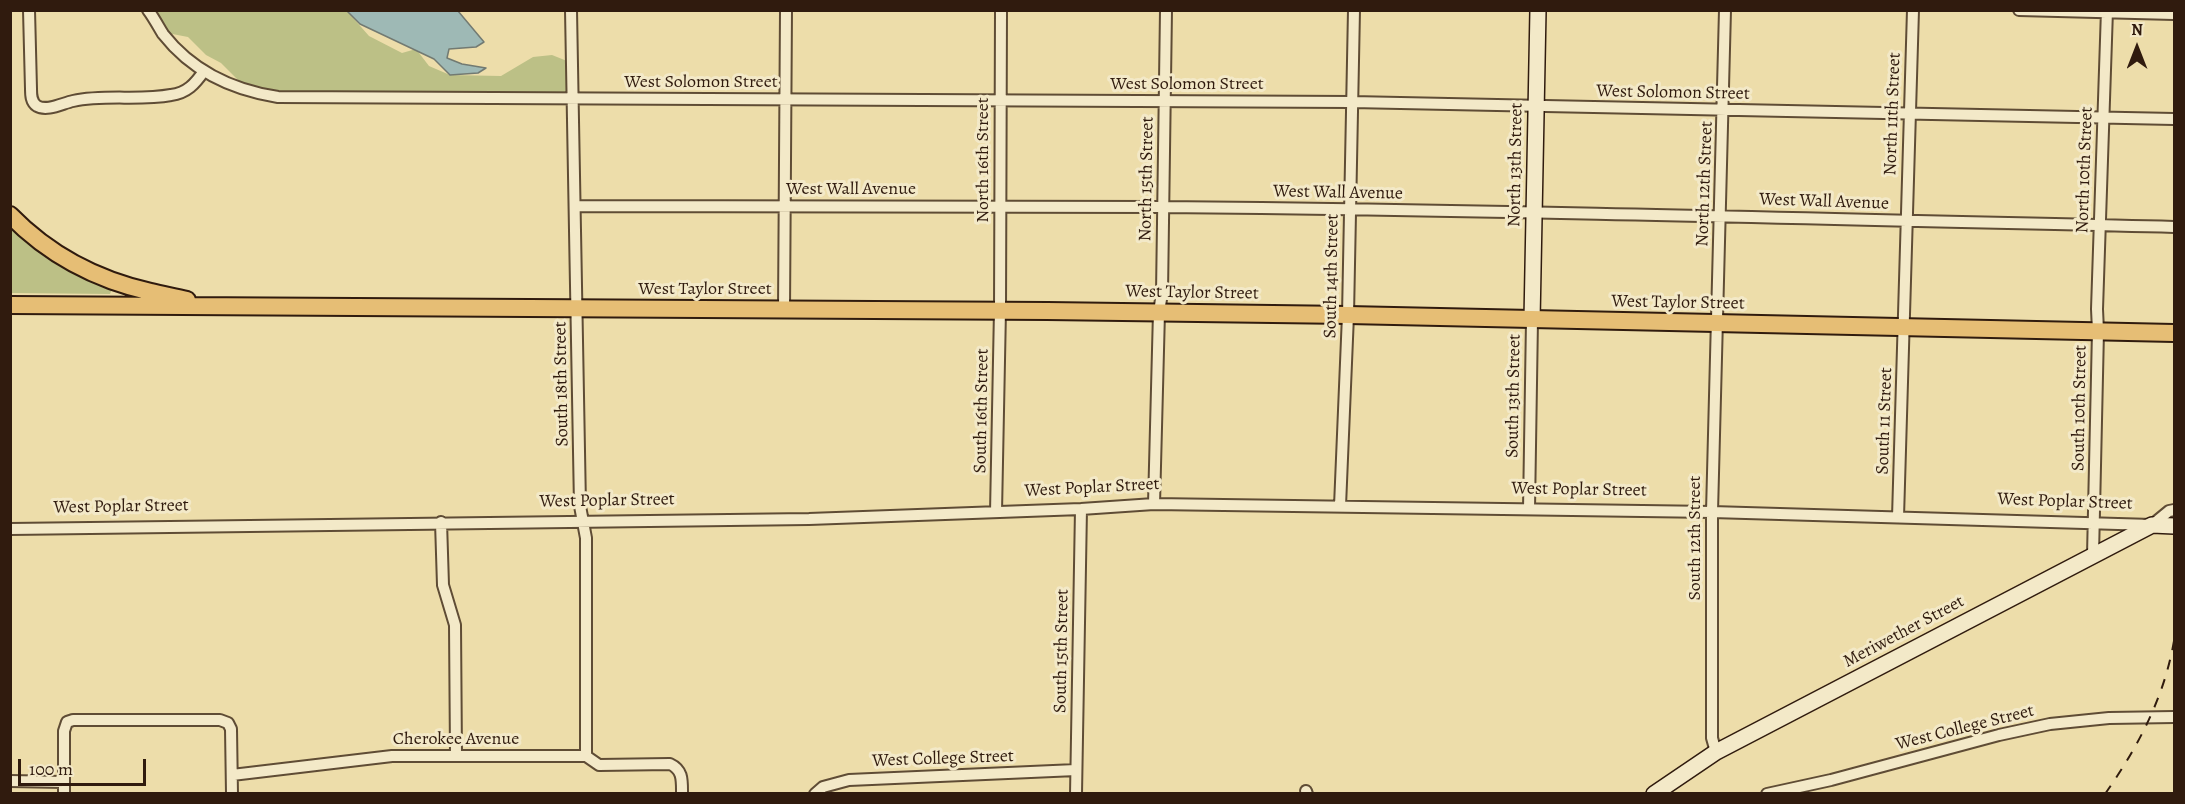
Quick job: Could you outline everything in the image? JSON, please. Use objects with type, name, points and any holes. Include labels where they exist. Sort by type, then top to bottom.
[{"type":"main road","points":[[10,215],[42,244],[92,273],[150,292],[208,307]]},
{"type":"main road","name":"West Taylor Street","points":[[10,305],[1160,312],[2175,333]]},
{"type":"street","points":[[29,10],[32,99],[37,106],[45,109],[74,101],[109,96],[172,95],[193,86],[204,72]]},
{"type":"street","name":"West Solomon Street","points":[[148,10],[177,50],[204,72],[228,85],[251,93],[278,97],[1352,102],[2175,119]]},
{"type":"street","name":"South 18th Street","points":[[571,10],[580,506],[586,538],[586,756]]},
{"type":"street","points":[[784,310],[786,10]]},
{"type":"street","name":"North 16th Street","points":[[1000,310],[1001,10]]},
{"type":"street","name":"North 15th Street","points":[[1160,312],[1164,207],[1166,10]]},
{"type":"street","name":"South 14th Street","points":[[1340,506],[1348,315],[1354,10]]},
{"type":"street","name":"North 13th Street","points":[[1532,320],[1538,10]]},
{"type":"street","name":"North 12th Street","points":[[1718,323],[1725,10]]},
{"type":"street","name":"North 11th Street","points":[[1904,327],[1913,10]]},
{"type":"street","points":[[2019,10],[2175,14]]},
{"type":"street","name":"North 10th Street","points":[[2098,331],[2107,12]]},
{"type":"street","name":"West Wall Avenue","points":[[575,206],[1350,209],[1720,215],[2175,227]]},
{"type":"street","name":"South 16th Street","points":[[996,512],[1000,310]]},
{"type":"street","points":[[1154,504],[1160,312]]},
{"type":"street","name":"South 13th Street","points":[[1529,509],[1532,320]]},
{"type":"street","name":"South 12th Street","points":[[1716,752],[1713,738],[1712,512],[1718,323]]},
{"type":"street","name":"South 11 Street","points":[[1898,517],[1904,327]]},
{"type":"street","name":"South 10th Street","points":[[2094,523],[2098,331]]},
{"type":"street","name":"West Poplar Street","points":[[10,529],[809,519],[1154,504],[1712,512],[2152,525],[2173,512]]},
{"type":"street","name":"South 15th Street","points":[[1076,794],[1080,509]]},
{"type":"street","points":[[441,522],[443,585],[455,625],[456,756]]},
{"type":"street","points":[[2093,555],[2094,523]]},
{"type":"street","name":"Meriwether Street","points":[[1654,794],[1716,752],[2152,525]]},
{"type":"street","name":"West College Street","points":[[1767,794],[2050,724],[2109,718],[2175,717]]},
{"type":"street","points":[[64,794],[64,731],[67,722],[73,720],[220,720],[228,723],[231,729],[232,794]]},
{"type":"street","name":"Cherokee Avenue","points":[[232,775],[392,756],[586,756],[599,765],[670,764],[677,768],[682,776],[681,794]]},
{"type":"street","name":"West College Street","points":[[815,794],[823,787],[849,780],[1076,770]]},
{"type":"street","points":[[10,781],[64,782]]},
{"type":"green space","points":[[146,11],[347,11],[369,36],[402,53],[416,49],[429,66],[450,75],[501,76],[533,57],[552,55],[572,63],[572,99],[251,93],[221,63],[206,55],[188,37],[162,32]]},
{"type":"green space","points":[[10,220],[112,289],[110,294],[11,293]]},
{"type":"water","points":[[347,11],[458,11],[484,42],[476,47],[449,49],[447,58],[462,64],[486,68],[478,73],[450,75],[434,59],[360,24]]},
{"type":"railway","points":[[2105,794],[2139,740],[2148,721],[2164,682],[2174,641]]}]
